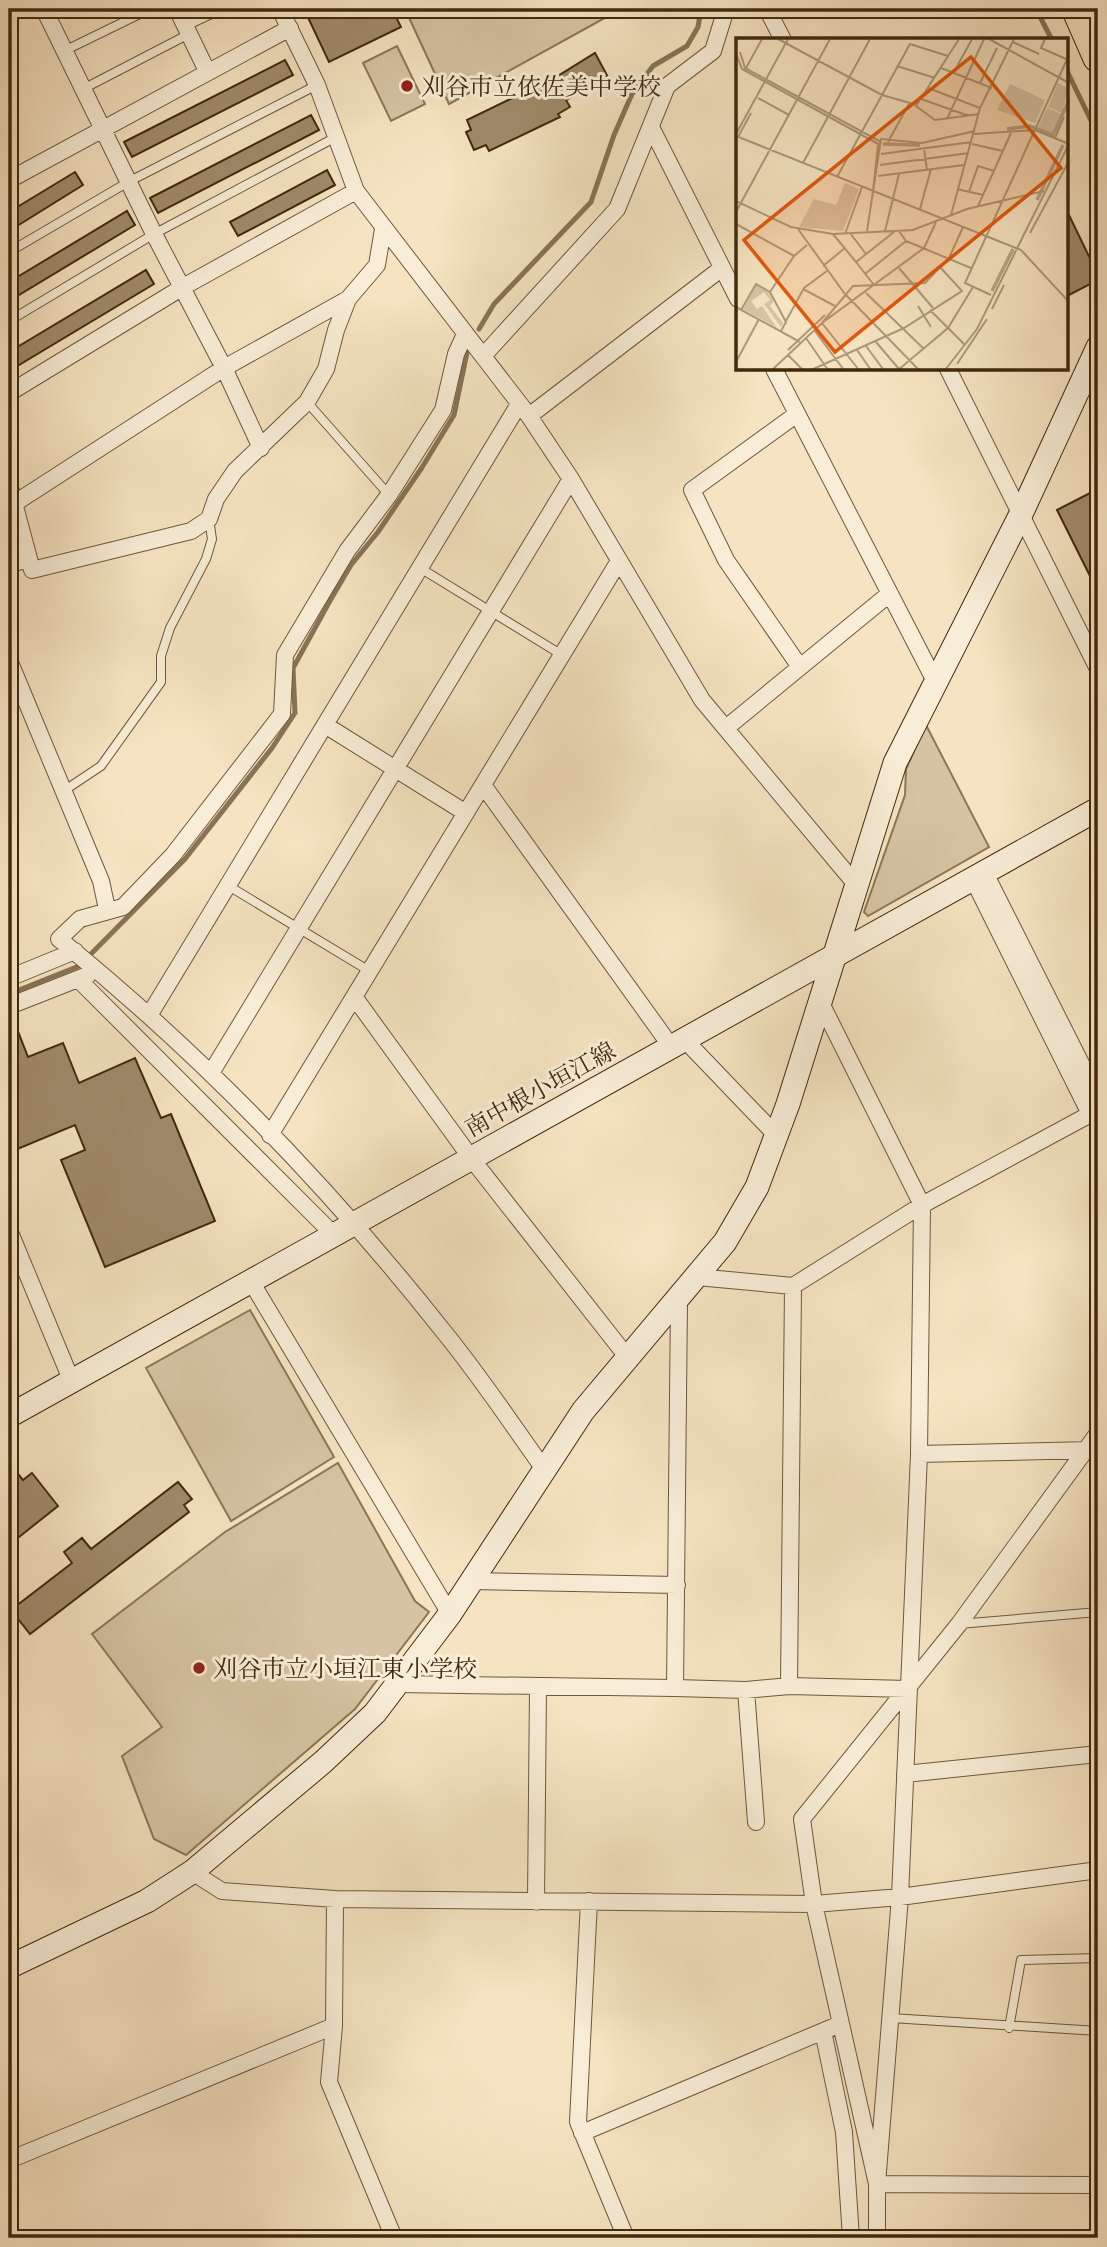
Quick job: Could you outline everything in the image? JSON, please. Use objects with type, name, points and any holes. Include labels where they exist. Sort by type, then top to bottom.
[{"type":"highway","points":[[1077,9],[1098,57]]},
{"type":"street","points":[[177,9],[207,71]]},
{"type":"street","points":[[280,9],[317,85],[356,191],[484,355],[571,479],[702,700],[858,887]]},
{"type":"street","points":[[484,355],[617,209],[667,86],[713,51],[726,9]]},
{"type":"street","points":[[767,9],[782,38]]},
{"type":"street","points":[[50,11],[64,51],[154,234],[224,368],[261,448]]},
{"type":"street","points":[[10,177],[290,28]]},
{"type":"street","points":[[651,127],[736,295]]},
{"type":"street","points":[[9,393],[183,287],[356,191]]},
{"type":"street","points":[[9,484],[32,570],[191,531],[209,519],[216,499],[235,471],[307,402],[326,369],[336,330],[348,299],[377,265],[383,229]]},
{"type":"street","points":[[150,1014],[420,568],[524,410],[722,268]]},
{"type":"street","points":[[15,503],[224,368],[348,299]]},
{"type":"street","points":[[465,334],[456,355],[443,410],[389,495],[346,551],[285,655],[282,714],[173,855],[123,907],[107,909],[80,919],[59,939],[97,967],[150,1014],[211,1073],[356,1225],[446,1334],[544,1469]]},
{"type":"street","points":[[9,1966],[148,1901],[192,1872],[323,1762],[375,1713],[450,1614],[583,1411],[725,1242],[745,1207],[777,1136],[821,1003],[832,958],[858,887],[895,763],[937,685],[1021,514],[1098,348]]},
{"type":"street","points":[[775,371],[888,595],[937,685]]},
{"type":"street","points":[[949,371],[1098,669]]},
{"type":"street","points":[[797,414],[691,490],[726,560],[800,667]]},
{"type":"street","points":[[211,1073],[571,479]]},
{"type":"street","points":[[9,566],[28,557]]},
{"type":"street","points":[[270,1135],[619,561]]},
{"type":"street","points":[[726,728],[888,595]]},
{"type":"street","points":[[9,660],[101,881],[107,909]]},
{"type":"street","points":[[325,725],[466,813]]},
{"type":"street","points":[[482,785],[676,1042],[777,1136]]},
{"type":"street","name":"南中根小垣江線","points":[[9,1416],[336,1237],[676,1042],[1098,809]]},
{"type":"street","points":[[979,876],[1098,1097]]},
{"type":"street","points":[[697,1277],[793,1286],[922,1205],[1094,1112],[979,876]]},
{"type":"street","points":[[9,978],[76,952]]},
{"type":"street","points":[[9,1006],[78,979],[97,967]]},
{"type":"street","points":[[78,979],[336,1237]]},
{"type":"street","points":[[355,998],[471,1158],[628,1358]]},
{"type":"street","points":[[821,1003],[922,1205],[919,1454],[900,1897],[877,2184],[877,2238]]},
{"type":"street","points":[[9,1230],[72,1382]]},
{"type":"street","points":[[252,1283],[450,1614]]},
{"type":"street","points":[[789,1686],[793,1286]]},
{"type":"street","points":[[675,1688],[679,1300]]},
{"type":"street","points":[[877,2184],[814,1903],[802,1819],[908,1689],[1093,1450],[1098,1433]]},
{"type":"street","points":[[919,1454],[1093,1450]]},
{"type":"street","points":[[471,1581],[677,1585]]},
{"type":"street","points":[[397,1684],[746,1690],[789,1686],[908,1689]]},
{"type":"street","points":[[536,1902],[538,1686]]},
{"type":"street","points":[[746,1690],[757,1822]]},
{"type":"street","points":[[905,1774],[1098,1754]]},
{"type":"street","points":[[192,1872],[222,1891],[335,1899],[814,1903],[900,1897],[1098,1870]]},
{"type":"street","points":[[335,1899],[334,2026],[329,2082],[394,2238]]},
{"type":"street","points":[[589,1901],[578,2122],[626,2238]]},
{"type":"street","points":[[582,2133],[840,2024]]},
{"type":"street","points":[[9,2160],[334,2026]]},
{"type":"street","points":[[823,2031],[844,2132],[851,2238]]},
{"type":"street","points":[[877,2184],[1098,2185]]},
{"type":"lane","points":[[64,51],[150,9]]},
{"type":"lane","points":[[83,89],[222,9]]},
{"type":"lane","points":[[9,252],[130,181],[317,85]]},
{"type":"lane","points":[[9,321],[154,234],[336,137]]},
{"type":"lane","points":[[307,402],[389,495]]},
{"type":"lane","points":[[65,790],[101,766],[161,682],[161,656],[170,628],[206,559],[212,539],[209,519]]},
{"type":"lane","points":[[420,568],[562,655]]},
{"type":"lane","points":[[227,885],[371,972]]},
{"type":"lane","points":[[959,1624],[1098,1612]]},
{"type":"lane","points":[[1009,2028],[1021,1960],[1098,1958]]},
{"type":"lane","points":[[891,2018],[1009,2028],[1098,2031]]},
{"type":"shaded area","points":[[405,9],[621,9],[449,104]]},
{"type":"shaded area","points":[[397,46],[425,104],[391,121],[363,63]]},
{"type":"shaded area","points":[[926,725],[989,847],[868,916],[864,912],[905,795],[906,769]]},
{"type":"shaded area","points":[[250,1310],[334,1457],[231,1521],[146,1368]]},
{"type":"shaded area","points":[[338,1463],[415,1601],[429,1612],[355,1709],[186,1855],[154,1839],[122,1756],[162,1727],[92,1634],[225,1532]]},
{"type":"building","points":[[304,9],[392,9],[401,27],[329,62]]},
{"type":"building","points":[[595,53],[608,77],[566,100],[570,107],[558,114],[560,117],[489,151],[486,145],[474,150],[466,132],[471,130],[467,120],[556,77]]},
{"type":"building","points":[[285,60],[293,75],[132,157],[124,142]]},
{"type":"building","points":[[311,115],[319,130],[158,213],[150,198]]},
{"type":"building","points":[[327,170],[335,185],[238,236],[230,222]]},
{"type":"building","points":[[75,172],[83,185],[9,231],[9,212]]},
{"type":"building","points":[[127,211],[135,225],[9,301],[9,282]]},
{"type":"building","points":[[1068,213],[1098,275],[1098,280],[1068,295]]},
{"type":"building","points":[[146,270],[154,284],[9,371],[9,352]]},
{"type":"building","points":[[1098,489],[1098,592],[1057,510]]},
{"type":"building","points":[[9,1016],[12,1016],[28,1057],[63,1043],[79,1083],[135,1058],[161,1118],[171,1114],[215,1221],[105,1267],[61,1160],[85,1150],[75,1125],[15,1150],[13,1146],[9,1148]]},
{"type":"building","points":[[32,1473],[58,1506],[9,1545],[9,1506],[15,1502],[9,1494],[9,1481],[18,1474],[23,1480]]},
{"type":"building","points":[[178,1482],[192,1499],[184,1505],[189,1512],[30,1634],[11,1610],[72,1563],[64,1552],[82,1538],[91,1549]]},
{"type":"waterway","points":[[479,329],[494,304],[591,202],[614,135],[632,94],[653,66],[687,46],[698,27],[701,9]]},
{"type":"waterway","points":[[1036,9],[1051,38]]},
{"type":"waterway","points":[[1068,73],[1098,135]]},
{"type":"waterway","points":[[9,994],[79,966],[185,859],[272,748],[295,713],[293,668],[351,565],[378,532],[454,415],[468,348]]},
{"type":"place","name":"刈谷市立依佐美中学校","points":[[407,86]]},
{"type":"place","name":"刈谷市立小垣江東小学校","points":[[199,1668]]}]
